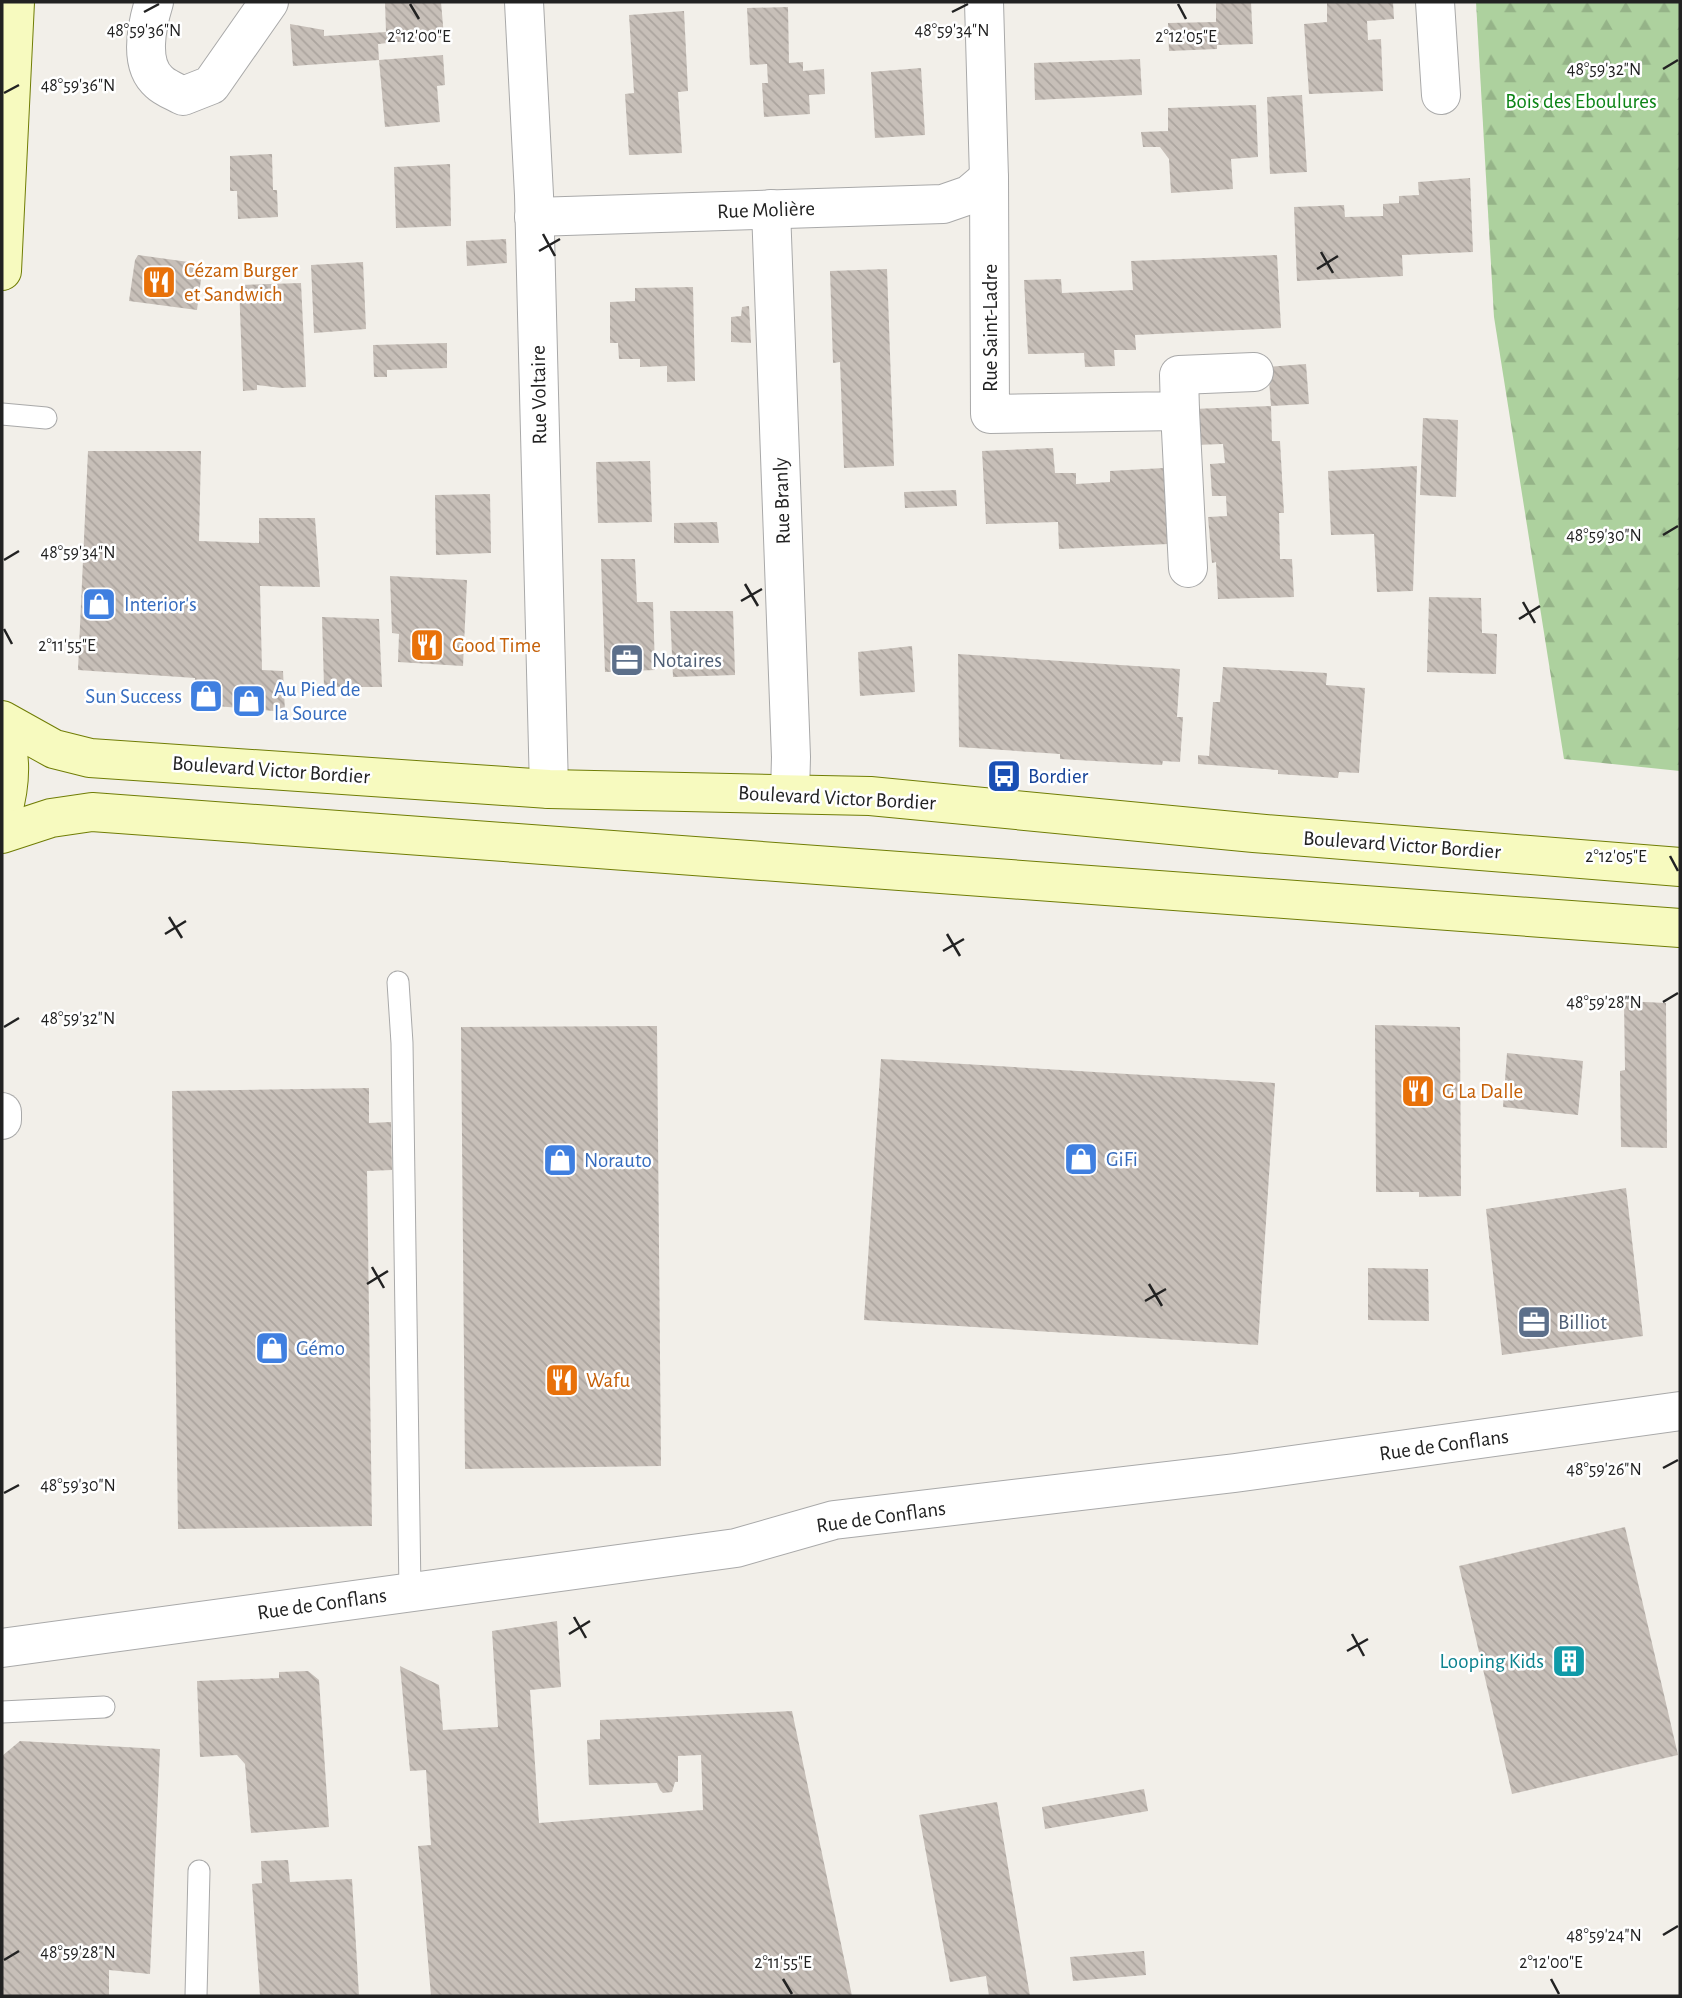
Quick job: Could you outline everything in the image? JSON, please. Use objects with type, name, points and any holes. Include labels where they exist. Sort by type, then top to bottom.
[{"type":"main road","points":[[2,271],[15,2]]},
{"type":"main road","name":"Boulevard Victor Bordier","points":[[2,720],[54,749],[90,758],[550,789],[870,796],[1254,833],[1680,867]]},
{"type":"main road","points":[[2,730],[9,757],[9,778],[2,814]]},
{"type":"main road","points":[[2,834],[51,818],[92,811],[1680,928]]},
{"type":"street","points":[[154,2],[148,23],[147,66],[159,82],[183,96],[211,85],[269,2]]},
{"type":"street","name":"Rue Voltaire","points":[[524,2],[534,217],[550,789]]},
{"type":"street","points":[[984,2],[989,178]]},
{"type":"street","points":[[1435,2],[1441,96]]},
{"type":"street","name":"Rue Molière","points":[[534,217],[943,204],[969,195],[989,178]]},
{"type":"street","name":"Rue Saint-Ladre","points":[[989,178],[990,414],[1180,411]]},
{"type":"street","name":"Rue Branly","points":[[771,209],[791,757],[790,794]]},
{"type":"street","points":[[1188,568],[1179,376],[1254,372]]},
{"type":"street","points":[[2,1112],[2,1120]]},
{"type":"street","name":"Rue de Conflans","points":[[2,1648],[736,1548],[834,1520],[1235,1473],[1680,1411]]},
{"type":"lane","points":[[2,414],[46,418]]},
{"type":"lane","points":[[398,982],[402,1043],[410,1592]]},
{"type":"lane","points":[[2,1712],[104,1707]]},
{"type":"lane","points":[[196,1996],[199,1871]]},
{"type":"green space","name":"Bois des Eboulures","points":[[1476,2],[1680,2],[1680,771],[1564,759],[1494,317]]},
{"type":"building","points":[[385,2],[441,2],[444,37],[378,44],[379,60],[293,66],[290,24],[324,30],[324,36],[386,32]]},
{"type":"building","points":[[1216,2],[1251,2],[1253,44],[1169,51],[1168,23],[1216,22]]},
{"type":"building","points":[[1327,2],[1393,2],[1394,19],[1367,21],[1368,40],[1381,39],[1383,91],[1309,94],[1304,24],[1327,22]]},
{"type":"building","points":[[788,7],[789,63],[803,62],[803,71],[824,69],[825,94],[809,95],[810,114],[764,117],[762,83],[768,83],[767,64],[750,65],[747,8]]},
{"type":"building","points":[[684,11],[688,91],[678,92],[682,153],[629,155],[625,94],[634,93],[629,15]]},
{"type":"building","points":[[443,55],[445,85],[437,86],[440,122],[385,127],[379,60]]},
{"type":"building","points":[[1140,59],[1142,95],[1035,100],[1034,63]]},
{"type":"building","points":[[921,68],[925,135],[875,138],[871,72]]},
{"type":"building","points":[[1302,95],[1307,172],[1270,174],[1267,97]]},
{"type":"building","points":[[1256,105],[1258,157],[1231,159],[1233,189],[1171,193],[1169,159],[1160,147],[1143,147],[1141,132],[1168,131],[1168,108]]},
{"type":"building","points":[[272,154],[273,190],[277,190],[278,217],[238,219],[237,191],[230,191],[230,156]]},
{"type":"building","points":[[450,164],[451,226],[396,228],[394,167]]},
{"type":"building","points":[[1470,178],[1473,252],[1402,255],[1403,276],[1297,281],[1294,207],[1344,205],[1345,217],[1383,216],[1383,204],[1399,203],[1399,196],[1419,195],[1418,182]]},
{"type":"building","points":[[506,239],[507,263],[467,266],[466,241]]},
{"type":"building","points":[[138,255],[203,264],[197,310],[129,301]]},
{"type":"building","points":[[1277,255],[1281,328],[1135,335],[1136,350],[1114,350],[1115,366],[1085,367],[1084,353],[1028,354],[1024,280],[1061,279],[1062,293],[1133,290],[1131,261]]},
{"type":"building","points":[[363,262],[366,329],[314,333],[311,265]]},
{"type":"building","points":[[887,269],[894,466],[844,468],[840,362],[833,363],[830,271]]},
{"type":"building","points":[[301,283],[306,387],[257,385],[257,390],[243,391],[239,285]]},
{"type":"building","points":[[693,287],[695,381],[667,382],[667,366],[640,367],[640,359],[619,359],[618,343],[610,343],[610,302],[635,301],[635,288]]},
{"type":"building","points":[[749,306],[751,343],[731,342],[731,317],[741,316],[742,307]]},
{"type":"building","points":[[447,343],[447,368],[387,370],[387,377],[374,377],[373,345]]},
{"type":"building","points":[[1306,364],[1309,404],[1271,406],[1268,367]]},
{"type":"building","points":[[1271,406],[1272,441],[1280,441],[1284,513],[1279,513],[1280,559],[1292,559],[1294,597],[1218,599],[1216,562],[1212,563],[1208,517],[1227,516],[1226,496],[1212,496],[1210,464],[1225,463],[1223,444],[1195,445],[1193,409]]},
{"type":"building","points":[[1423,418],[1458,420],[1456,497],[1420,495]]},
{"type":"building","points":[[1053,448],[1055,473],[1076,473],[1076,484],[1110,482],[1110,471],[1164,468],[1168,544],[1059,549],[1058,522],[986,524],[982,451]]},
{"type":"building","points":[[88,451],[201,451],[199,541],[259,543],[259,518],[315,518],[320,587],[260,586],[262,670],[283,671],[285,712],[194,704],[195,678],[78,670]]},
{"type":"building","points":[[650,461],[652,522],[598,523],[596,462]]},
{"type":"building","points":[[1417,466],[1413,591],[1377,592],[1374,534],[1331,535],[1328,471]]},
{"type":"building","points":[[956,490],[957,506],[905,508],[904,492]]},
{"type":"building","points":[[490,494],[491,553],[436,555],[435,495]]},
{"type":"building","points":[[717,522],[719,543],[674,543],[674,523]]},
{"type":"building","points":[[601,559],[635,559],[637,602],[653,602],[655,670],[605,672]]},
{"type":"building","points":[[390,576],[467,580],[463,666],[398,662],[399,634],[392,633]]},
{"type":"building","points":[[1429,597],[1481,598],[1482,633],[1497,634],[1496,674],[1427,672]]},
{"type":"building","points":[[670,611],[733,611],[735,675],[673,677]]},
{"type":"building","points":[[322,617],[379,619],[382,687],[324,687]]},
{"type":"building","points":[[912,646],[915,692],[860,696],[858,652]]},
{"type":"building","points":[[958,654],[1180,669],[1177,717],[1183,717],[1180,762],[1163,761],[1162,765],[1060,759],[1060,754],[959,747]]},
{"type":"building","points":[[1223,667],[1327,673],[1326,685],[1365,688],[1359,773],[1339,772],[1338,778],[1198,764],[1198,755],[1209,756],[1213,702],[1220,702]]},
{"type":"building","points":[[1624,1001],[1666,1003],[1667,1148],[1621,1147],[1620,1071],[1625,1070]]},
{"type":"building","name":"G La Dalle","points":[[1375,1025],[1460,1027],[1461,1196],[1419,1197],[1419,1192],[1376,1192]]},
{"type":"building","name":"Norauto","points":[[657,1026],[661,1466],[465,1469],[461,1027]]},
{"type":"building","points":[[1507,1053],[1583,1061],[1578,1115],[1503,1107]]},
{"type":"building","points":[[881,1059],[1275,1083],[1258,1345],[864,1320]]},
{"type":"building","name":"Gémo","points":[[369,1088],[369,1123],[391,1122],[392,1170],[367,1171],[372,1526],[178,1529],[172,1091]]},
{"type":"building","points":[[1626,1188],[1643,1336],[1502,1355],[1486,1209]]},
{"type":"building","points":[[1368,1268],[1428,1269],[1429,1321],[1368,1320]]},
{"type":"building","name":"Looping Kids","points":[[1625,1527],[1678,1755],[1512,1794],[1459,1566]]},
{"type":"building","points":[[557,1621],[561,1687],[530,1690],[539,1823],[703,1810],[701,1755],[678,1756],[678,1782],[675,1782],[672,1792],[663,1793],[657,1783],[589,1785],[587,1740],[600,1739],[600,1720],[792,1711],[852,1996],[431,1996],[418,1846],[431,1845],[426,1770],[410,1771],[400,1666],[439,1685],[443,1730],[498,1727],[492,1631]]},
{"type":"building","points":[[308,1671],[319,1680],[329,1827],[251,1833],[245,1764],[237,1755],[200,1757],[197,1681],[279,1678],[279,1672]]},
{"type":"building","points":[[20,1741],[160,1749],[150,1974],[109,1970],[109,1996],[2,1996],[2,1756]]},
{"type":"building","points":[[1144,1789],[1148,1811],[1045,1829],[1042,1807]]},
{"type":"building","points":[[997,1802],[1030,1996],[989,1996],[986,1976],[950,1982],[919,1815]]},
{"type":"building","points":[[288,1860],[290,1882],[352,1879],[359,1996],[260,1996],[252,1884],[262,1883],[261,1861]]},
{"type":"building","points":[[1144,1951],[1146,1975],[1073,1981],[1070,1957]]},
{"type":"place","name":"Cézam Burger et Sandwich","points":[[159,282]]},
{"type":"place","name":"Interior's","points":[[99,604]]},
{"type":"place","name":"Good Time","points":[[427,645]]},
{"type":"place","name":"Notaires","points":[[627,660]]},
{"type":"place","name":"Sun Success","points":[[206,696]]},
{"type":"place","name":"Au Pied de la Source","points":[[249,701]]},
{"type":"place","name":"Bordier","points":[[1004,776]]},
{"type":"place","name":"G La Dalle","points":[[1418,1091]]},
{"type":"place","name":"GiFi","points":[[1081,1159]]},
{"type":"place","name":"Norauto","points":[[560,1160]]},
{"type":"place","name":"Billiot","points":[[1534,1322]]},
{"type":"place","name":"Gémo","points":[[272,1348]]},
{"type":"place","name":"Wafu","points":[[562,1380]]},
{"type":"place","name":"Looping Kids","points":[[1569,1661]]}]
